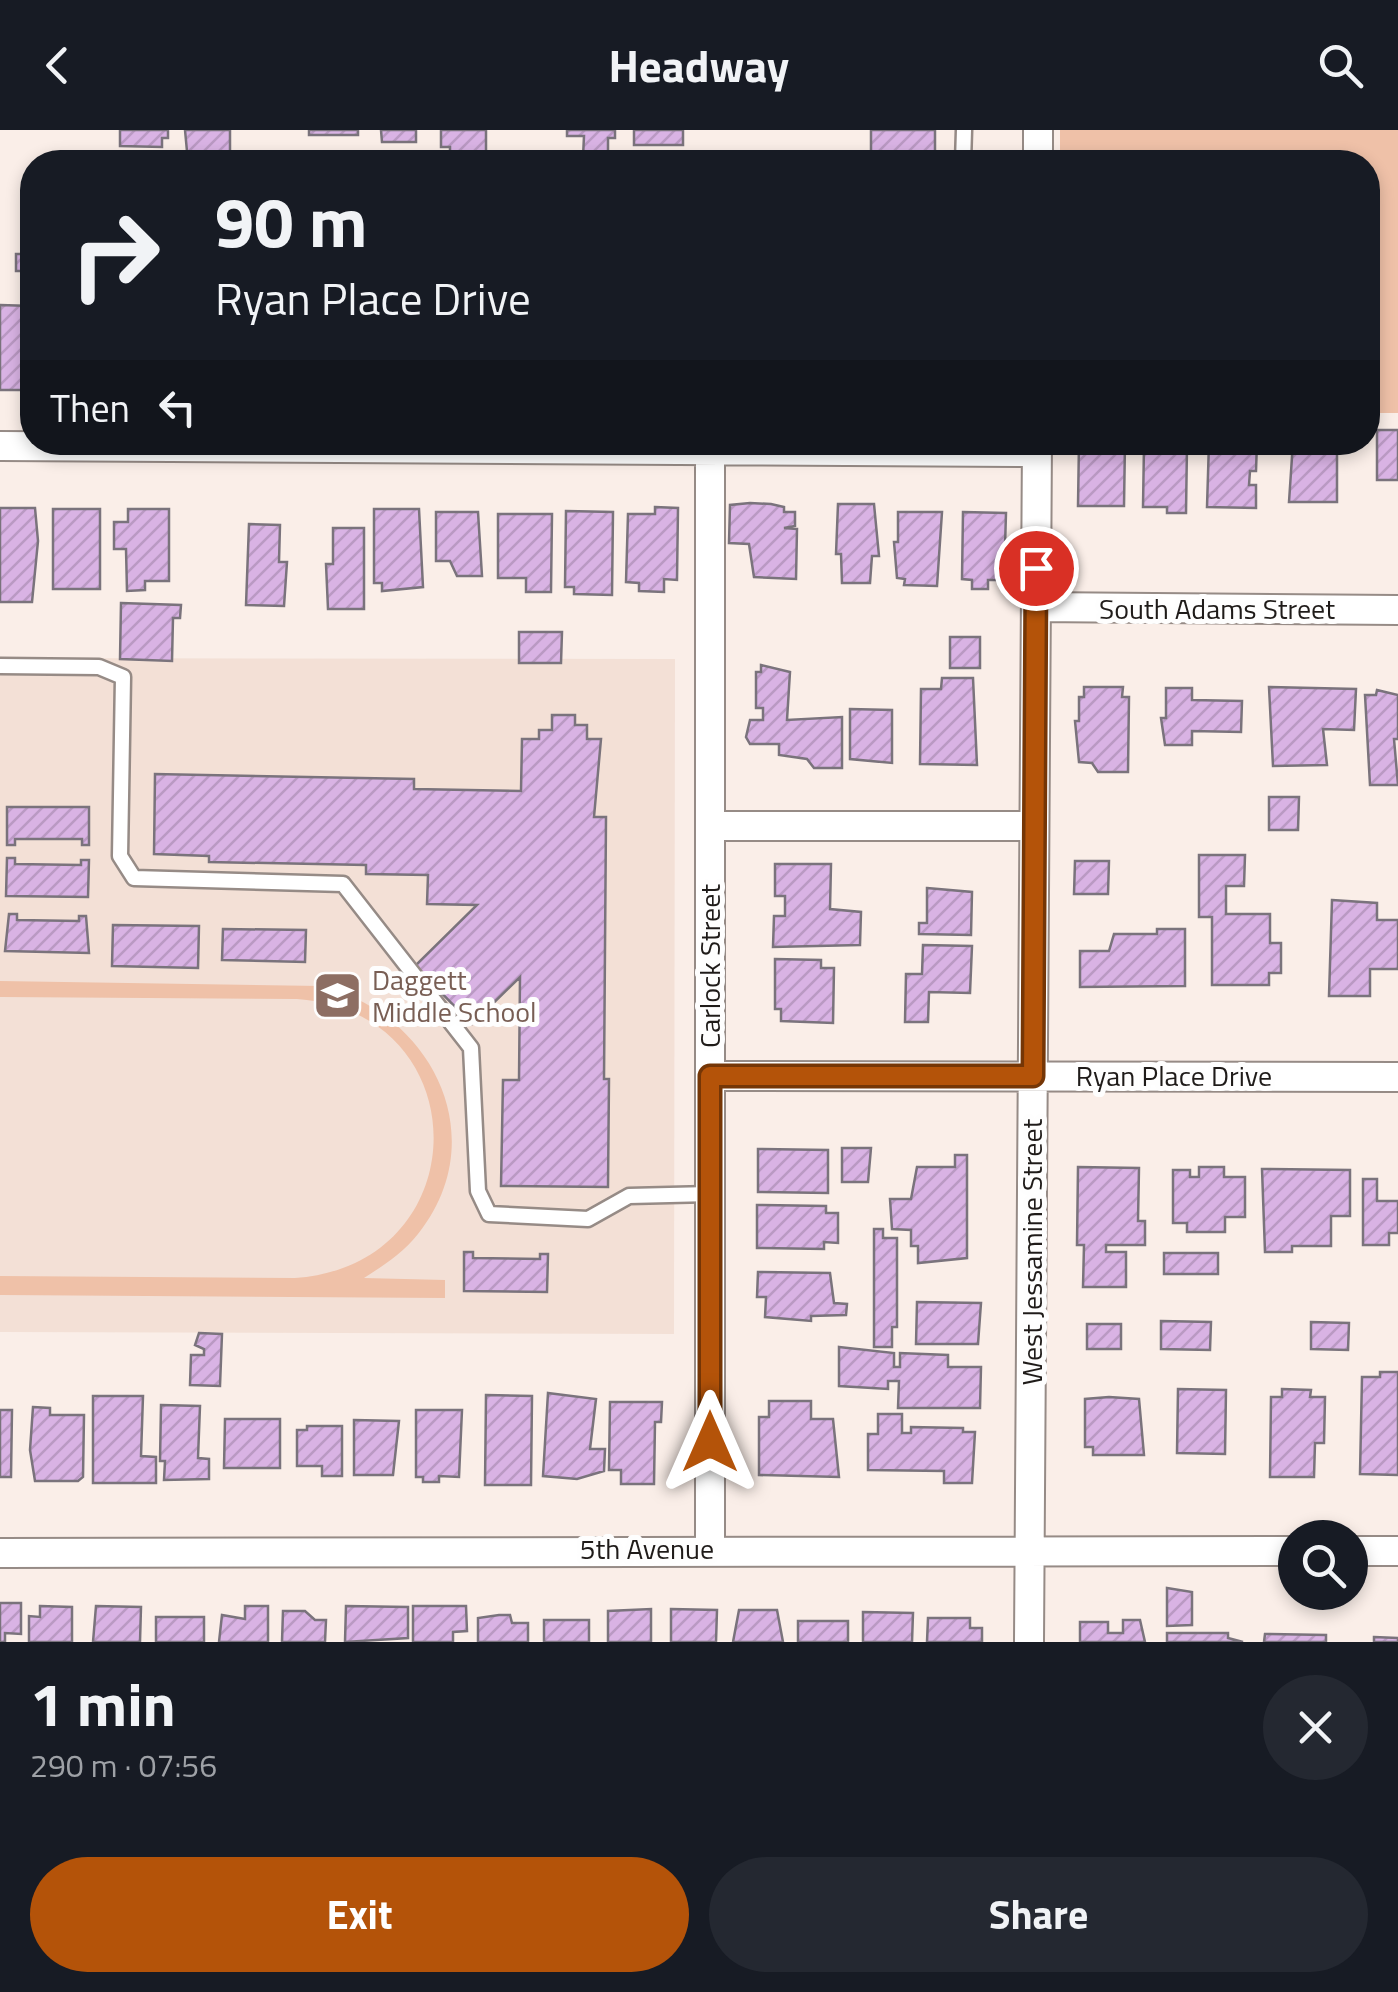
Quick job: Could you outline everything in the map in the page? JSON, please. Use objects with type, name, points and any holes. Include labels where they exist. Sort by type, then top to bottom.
[{"type":"street","name":"Carlock Street","points":[[710,455],[710,1549]]},
{"type":"street","name":"West Jessamine Street","points":[[1029,1642],[1037,455]]},
{"type":"street","name":"South Adams Street","points":[[1036,608],[1398,610]]},
{"type":"street","points":[[710,826],[1034,826]]},
{"type":"street","name":"Ryan Place Drive","points":[[710,1076],[1398,1077]]},
{"type":"street","name":"5th Avenue","points":[[0,1553],[1278,1550]]},
{"type":"street","points":[[1368,1551],[1398,1551]]},
{"type":"lane","points":[[0,666],[99,666],[123,677],[120,856],[134,878],[343,884],[471,1048],[478,1190],[489,1214],[588,1219],[630,1196],[710,1194]]},
{"type":"shaded area","points":[[1060,130],[1398,130],[1398,413],[1380,413],[1380,150],[1060,150]]},
{"type":"shaded area","name":"Daggett Middle School","points":[[0,658],[675,659],[674,1334],[0,1332]]},
{"type":"shaded area","points":[[0,981],[321,986],[360,1000],[393,1022],[420,1051],[440,1084],[450,1120],[451,1158],[440,1197],[418,1234],[400,1253],[364,1278],[445,1280],[445,1298],[0,1295],[0,1276],[295,1278],[355,1263],[399,1231],[425,1187],[434,1139],[425,1090],[400,1046],[357,1014],[297,999],[0,997]]},
{"type":"building","points":[[120,130],[168,130],[168,138],[162,138],[162,147],[120,146]]},
{"type":"building","points":[[185,130],[230,130],[230,150],[187,150]]},
{"type":"building","points":[[309,130],[358,130],[358,135],[309,135]]},
{"type":"building","points":[[381,130],[416,130],[416,142],[382,142]]},
{"type":"building","points":[[441,130],[486,130],[486,150],[441,147]]},
{"type":"building","points":[[567,130],[615,130],[615,138],[608,138],[608,150],[583,150],[584,136],[567,136]]},
{"type":"building","points":[[634,130],[683,130],[683,145],[634,145]]},
{"type":"building","points":[[871,130],[935,130],[935,150],[871,150]]},
{"type":"building","points":[[16,254],[20,254],[20,271],[16,271]]},
{"type":"building","points":[[0,305],[20,306],[20,390],[0,390]]},
{"type":"building","points":[[1380,430],[1398,430],[1398,480],[1377,480]]},
{"type":"building","points":[[1079,455],[1125,455],[1124,506],[1078,506]]},
{"type":"building","points":[[1144,455],[1187,455],[1186,513],[1167,513],[1167,507],[1143,507]]},
{"type":"building","points":[[1209,455],[1257,455],[1256,471],[1250,471],[1249,485],[1256,485],[1256,508],[1207,507]]},
{"type":"building","points":[[1292,455],[1337,455],[1337,502],[1289,502]]},
{"type":"building","points":[[771,504],[784,507],[784,512],[795,512],[795,526],[784,528],[797,529],[796,579],[754,577],[749,544],[729,543],[730,505]]},
{"type":"building","points":[[838,504],[874,504],[879,556],[872,556],[870,583],[842,583],[841,554],[836,554]]},
{"type":"building","points":[[655,507],[678,508],[677,580],[664,579],[664,592],[639,591],[639,583],[626,582],[628,514],[655,514]]},
{"type":"building","points":[[0,508],[35,508],[38,541],[32,602],[0,602]]},
{"type":"building","points":[[53,509],[100,509],[100,589],[53,589]]},
{"type":"building","points":[[128,509],[169,509],[169,581],[145,581],[145,590],[127,591],[126,549],[114,549],[114,522],[128,522]]},
{"type":"building","points":[[374,509],[419,509],[423,587],[382,591],[382,583],[374,583]]},
{"type":"building","points":[[566,511],[613,512],[612,595],[574,594],[574,587],[565,587]]},
{"type":"building","points":[[436,512],[478,512],[482,576],[457,576],[450,561],[436,561]]},
{"type":"building","points":[[898,512],[942,512],[937,586],[904,585],[905,579],[897,578],[894,542],[898,542]]},
{"type":"building","points":[[963,512],[1006,513],[1004,580],[988,580],[988,589],[972,589],[972,580],[962,579]]},
{"type":"building","points":[[498,514],[552,514],[551,592],[526,592],[526,578],[498,578]]},
{"type":"building","points":[[249,524],[280,525],[279,562],[287,562],[284,606],[246,605]]},
{"type":"building","points":[[333,528],[364,528],[364,609],[328,609],[326,564],[333,564]]},
{"type":"building","points":[[121,603],[181,605],[180,618],[173,618],[172,661],[120,659]]},
{"type":"building","points":[[519,632],[562,632],[561,663],[519,663]]},
{"type":"building","points":[[950,637],[980,637],[980,668],[950,668]]},
{"type":"building","points":[[761,665],[790,672],[787,720],[842,717],[842,768],[814,768],[807,759],[779,755],[779,744],[750,744],[746,737],[750,720],[763,720],[763,708],[756,708],[756,672],[761,672]]},
{"type":"building","points":[[942,678],[973,678],[977,765],[920,764],[921,689],[941,689]]},
{"type":"building","points":[[1084,687],[1123,687],[1122,697],[1129,697],[1128,772],[1098,772],[1092,763],[1079,762],[1075,721],[1079,721],[1079,697],[1084,697]]},
{"type":"building","points":[[1269,687],[1356,689],[1354,730],[1323,729],[1327,765],[1273,766]]},
{"type":"building","points":[[1166,688],[1192,688],[1192,700],[1242,701],[1241,732],[1192,731],[1192,745],[1165,745],[1161,718],[1166,718]]},
{"type":"building","points":[[1377,690],[1398,695],[1398,739],[1394,739],[1398,785],[1370,785],[1365,695],[1376,695]]},
{"type":"building","points":[[850,709],[892,710],[892,763],[850,759]]},
{"type":"building","points":[[552,715],[575,715],[575,725],[587,725],[587,739],[601,739],[594,817],[606,817],[604,1079],[609,1079],[608,1187],[501,1186],[503,1080],[519,1080],[520,977],[472,1024],[415,966],[477,905],[427,904],[428,875],[366,874],[366,865],[209,862],[209,856],[154,854],[155,774],[414,779],[414,789],[521,791],[522,739],[539,739],[539,730],[552,730]]},
{"type":"building","points":[[1269,797],[1299,797],[1298,830],[1269,830]]},
{"type":"building","points":[[7,807],[89,807],[89,845],[82,845],[82,839],[15,839],[15,845],[7,845]]},
{"type":"building","points":[[1199,855],[1245,855],[1244,886],[1226,886],[1226,914],[1270,914],[1270,943],[1281,943],[1281,973],[1269,973],[1269,985],[1212,985],[1212,917],[1199,917]]},
{"type":"building","points":[[7,858],[15,858],[15,864],[81,865],[81,860],[89,860],[88,897],[6,896]]},
{"type":"building","points":[[1075,861],[1109,861],[1108,894],[1074,894]]},
{"type":"building","points":[[775,864],[831,864],[830,909],[861,912],[860,945],[773,947],[774,916],[785,916],[785,896],[775,896]]},
{"type":"building","points":[[927,888],[972,892],[971,935],[919,934],[919,923],[927,923]]},
{"type":"building","points":[[1332,900],[1377,903],[1377,920],[1398,920],[1398,969],[1370,969],[1370,996],[1329,996]]},
{"type":"building","points":[[9,914],[17,914],[17,920],[79,921],[79,916],[86,916],[89,953],[5,951]]},
{"type":"building","points":[[113,925],[199,926],[198,968],[112,966]]},
{"type":"building","points":[[223,929],[306,930],[305,962],[222,960]]},
{"type":"building","points":[[1157,929],[1185,929],[1185,986],[1080,987],[1080,951],[1109,951],[1114,934],[1157,934]]},
{"type":"building","points":[[923,945],[972,946],[970,993],[929,992],[928,1022],[905,1022],[906,974],[922,974]]},
{"type":"building","points":[[775,959],[821,960],[821,968],[834,968],[833,1023],[781,1021],[781,1009],[775,1009]]},
{"type":"building","points":[[842,1148],[871,1148],[868,1182],[842,1182]]},
{"type":"building","points":[[758,1149],[828,1150],[828,1193],[758,1192]]},
{"type":"building","points":[[955,1155],[967,1155],[967,1258],[918,1263],[918,1246],[911,1246],[911,1230],[892,1229],[890,1199],[911,1199],[917,1167],[955,1167]]},
{"type":"building","points":[[1078,1167],[1139,1168],[1138,1221],[1145,1221],[1145,1245],[1106,1245],[1106,1252],[1126,1252],[1126,1287],[1083,1287],[1084,1245],[1077,1245]]},
{"type":"building","points":[[1199,1167],[1224,1167],[1224,1177],[1245,1177],[1245,1217],[1225,1217],[1225,1232],[1187,1232],[1187,1223],[1173,1223],[1173,1170],[1190,1170],[1190,1177],[1199,1177]]},
{"type":"building","points":[[1262,1169],[1350,1170],[1350,1216],[1331,1216],[1331,1246],[1292,1246],[1292,1252],[1265,1252]]},
{"type":"building","points":[[1363,1179],[1377,1179],[1377,1201],[1398,1201],[1398,1233],[1389,1233],[1389,1245],[1363,1245]]},
{"type":"building","points":[[757,1205],[826,1206],[826,1213],[838,1213],[838,1243],[824,1242],[824,1249],[757,1248]]},
{"type":"building","points":[[874,1229],[883,1229],[883,1238],[897,1238],[897,1327],[892,1327],[892,1347],[874,1347]]},
{"type":"building","points":[[464,1252],[473,1252],[473,1258],[540,1259],[540,1254],[548,1254],[547,1292],[464,1291]]},
{"type":"building","points":[[1164,1253],[1218,1253],[1218,1274],[1164,1274]]},
{"type":"building","points":[[758,1272],[830,1273],[834,1303],[847,1304],[846,1315],[811,1316],[811,1321],[765,1317],[766,1297],[757,1297]]},
{"type":"building","points":[[917,1302],[981,1303],[978,1344],[916,1344]]},
{"type":"building","points":[[1161,1321],[1211,1322],[1210,1350],[1161,1349]]},
{"type":"building","points":[[1311,1322],[1349,1323],[1348,1350],[1311,1349]]},
{"type":"building","points":[[1087,1324],[1121,1324],[1121,1349],[1087,1349]]},
{"type":"building","points":[[199,1333],[222,1334],[220,1386],[190,1385],[191,1355],[204,1355],[204,1349],[195,1345]]},
{"type":"building","points":[[839,1347],[894,1353],[894,1367],[900,1367],[900,1353],[948,1355],[948,1367],[981,1367],[980,1408],[898,1408],[899,1381],[888,1381],[888,1389],[839,1386]]},
{"type":"building","points":[[1380,1372],[1398,1372],[1398,1475],[1360,1474],[1362,1377],[1380,1377]]},
{"type":"building","points":[[1178,1389],[1226,1390],[1225,1454],[1177,1453]]},
{"type":"building","points":[[1282,1389],[1311,1390],[1310,1397],[1325,1397],[1324,1443],[1315,1443],[1314,1477],[1270,1477],[1271,1397],[1282,1397]]},
{"type":"building","points":[[548,1393],[596,1399],[590,1449],[605,1449],[604,1471],[577,1479],[543,1476]]},
{"type":"building","points":[[486,1395],[532,1396],[531,1485],[485,1485]]},
{"type":"building","points":[[93,1396],[143,1396],[141,1456],[156,1457],[156,1483],[93,1483]]},
{"type":"building","points":[[1085,1399],[1139,1399],[1144,1455],[1093,1455],[1093,1447],[1085,1447]]},
{"type":"building","points":[[769,1401],[811,1401],[811,1419],[833,1419],[839,1477],[759,1475],[759,1417],[769,1417]]},
{"type":"building","points":[[610,1402],[662,1402],[661,1422],[655,1422],[654,1484],[621,1484],[621,1470],[609,1470]]},
{"type":"building","points":[[161,1405],[200,1406],[198,1458],[209,1459],[209,1479],[164,1480],[165,1461],[160,1461]]},
{"type":"building","points":[[33,1407],[50,1408],[50,1415],[84,1415],[83,1477],[78,1481],[35,1481],[30,1450]]},
{"type":"building","points":[[0,1410],[12,1410],[11,1477],[0,1477]]},
{"type":"building","points":[[416,1410],[462,1410],[459,1477],[439,1476],[439,1482],[423,1482],[423,1477],[416,1477]]},
{"type":"building","points":[[878,1414],[902,1414],[902,1433],[911,1433],[911,1427],[963,1428],[963,1432],[975,1432],[972,1483],[944,1483],[944,1471],[868,1470],[868,1434],[878,1434]]},
{"type":"building","points":[[225,1419],[280,1419],[280,1468],[224,1468]]},
{"type":"building","points":[[354,1420],[399,1421],[393,1475],[354,1475]]},
{"type":"building","points":[[307,1426],[342,1426],[342,1476],[322,1476],[322,1466],[297,1466],[297,1430],[307,1430]]},
{"type":"building","points":[[1167,1588],[1192,1592],[1192,1625],[1167,1626]]},
{"type":"building","points":[[0,1603],[21,1603],[21,1634],[5,1633],[5,1642],[0,1642]]},
{"type":"building","points":[[40,1606],[72,1607],[72,1642],[29,1642],[29,1616],[40,1617]]},
{"type":"building","points":[[96,1606],[141,1607],[140,1642],[93,1642]]},
{"type":"building","points":[[245,1606],[268,1606],[268,1642],[219,1642],[222,1615],[245,1619]]},
{"type":"building","points":[[346,1606],[408,1607],[408,1638],[345,1642]]},
{"type":"building","points":[[413,1606],[466,1606],[467,1631],[453,1632],[453,1642],[413,1642]]},
{"type":"building","points":[[651,1609],[651,1642],[608,1642],[608,1611]]},
{"type":"building","points":[[671,1609],[717,1610],[716,1642],[671,1642]]},
{"type":"building","points":[[739,1610],[777,1610],[783,1642],[733,1642]]},
{"type":"building","points":[[283,1611],[305,1611],[315,1620],[326,1620],[325,1642],[282,1642]]},
{"type":"building","points":[[863,1612],[913,1613],[912,1642],[863,1642]]},
{"type":"building","points":[[510,1615],[512,1623],[528,1623],[528,1642],[478,1642],[478,1618]]},
{"type":"building","points":[[156,1617],[204,1617],[204,1642],[156,1642]]},
{"type":"building","points":[[928,1618],[970,1618],[970,1628],[982,1628],[982,1642],[927,1642]]},
{"type":"building","points":[[544,1620],[589,1620],[589,1642],[544,1642]]},
{"type":"building","points":[[1123,1620],[1140,1620],[1145,1642],[1080,1642],[1080,1622],[1108,1622],[1108,1633],[1123,1633]]},
{"type":"building","points":[[798,1621],[848,1621],[848,1642],[798,1642]]},
{"type":"building","points":[[1167,1633],[1228,1633],[1228,1638],[1243,1642],[1167,1642]]},
{"type":"building","points":[[1265,1634],[1326,1635],[1326,1642],[1264,1642]]},
{"type":"building","points":[[1374,1637],[1398,1638],[1398,1642],[1374,1642]]},
{"type":"place","name":"Daggett Middle School","points":[[337,996]]},
{"type":"route","points":[[710,1442],[710,1076],[1033,1076],[1036,568]]}]
